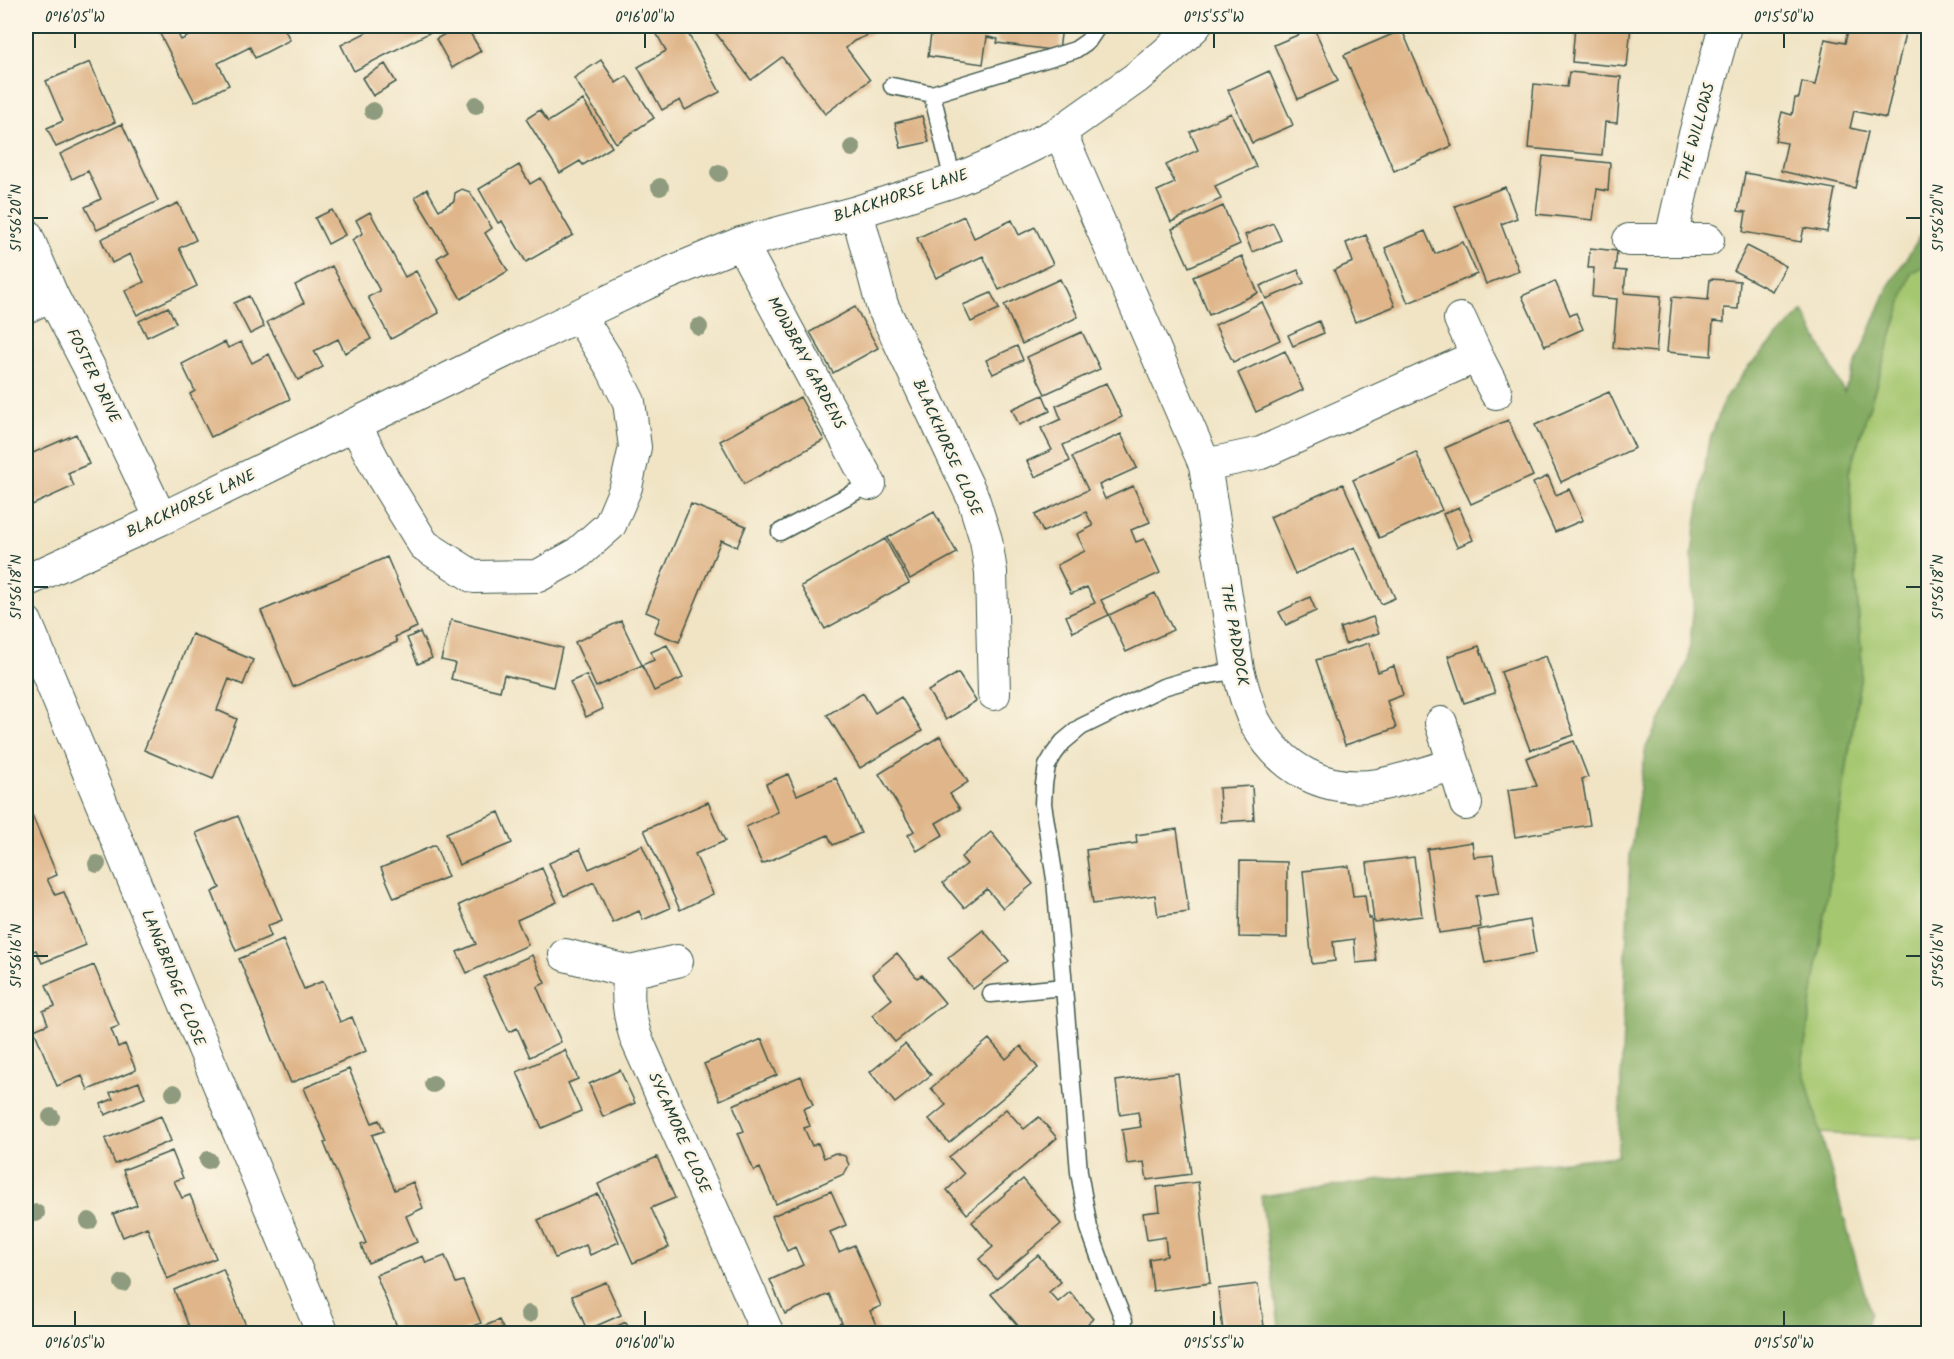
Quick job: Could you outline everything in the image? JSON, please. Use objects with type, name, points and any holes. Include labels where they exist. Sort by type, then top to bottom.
[{"type":"street","name":"BLACKHORSE LANE","points":[[26,581],[160,519],[662,276],[741,243],[857,212],[953,181],[1005,159],[1060,132],[1136,78],[1196,26]]},
{"type":"street","name":"THE WILLOWS","points":[[1671,239],[1692,145],[1725,26]]},
{"type":"street","name":"THE PADDOCK","points":[[1060,132],[1205,465],[1238,670],[1255,721],[1282,758],[1298,770],[1322,782],[1349,786],[1376,785],[1454,764]]},
{"type":"street","name":"BLACKHORSE CLOSE","points":[[857,212],[882,305],[973,498],[986,540],[991,572],[994,694]]},
{"type":"street","name":"FOSTER DRIVE","points":[[26,234],[39,301],[89,367],[160,519]]},
{"type":"street","points":[[1629,240],[1708,240]]},
{"type":"street","name":"MOWBRAY GARDENS","points":[[741,243],[870,484]]},
{"type":"street","points":[[355,425],[383,478],[424,546],[474,577],[538,576],[576,555],[610,525],[626,487],[635,447],[629,402],[612,368],[579,315]]},
{"type":"street","points":[[1460,319],[1496,393]]},
{"type":"street","points":[[1205,465],[1261,453],[1477,356]]},
{"type":"street","name":"LANGBRIDGE CLOSE","points":[[26,622],[323,1334]]},
{"type":"street","points":[[1441,723],[1466,804]]},
{"type":"street","points":[[565,956],[630,972],[677,962]]},
{"type":"street","name":"SYCAMORE CLOSE","points":[[630,972],[627,1000],[636,1038],[768,1334]]},
{"type":"lane","points":[[892,86],[932,94],[1075,50],[1093,36],[1098,26]]},
{"type":"lane","points":[[932,94],[953,181]]},
{"type":"lane","points":[[780,532],[870,484]]},
{"type":"lane","points":[[1122,1334],[1124,1321],[1089,1228],[1079,1172],[1055,879],[1043,804],[1047,766],[1064,742],[1081,727],[1163,687],[1194,678],[1238,670]]},
{"type":"lane","points":[[991,994],[1064,987]]},
{"type":"green space","points":[[1928,224],[1928,264],[1911,273],[1849,472],[1862,666],[1802,1065],[1870,1312],[1864,1333],[1280,1333],[1261,1196],[1420,1175],[1618,1156],[1630,855],[1646,747],[1688,661],[1694,603],[1692,553],[1708,445],[1724,400],[1749,366],[1803,311],[1844,392],[1888,287]]},
{"type":"green space","points":[[1928,264],[1928,1139],[1820,1133],[1802,1065],[1862,666],[1849,472],[1911,273]]},
{"type":"building","points":[[156,26],[174,26],[181,40],[201,30],[199,26],[283,26],[290,40],[255,58],[250,47],[218,63],[229,85],[195,102]]},
{"type":"building","points":[[379,26],[431,26],[433,31],[354,71],[341,45]]},
{"type":"building","points":[[459,26],[466,26],[481,51],[452,68],[436,39]]},
{"type":"building","points":[[684,26],[720,92],[685,110],[680,100],[662,110],[638,67],[666,51],[653,27]]},
{"type":"building","points":[[724,26],[896,26],[854,41],[846,48],[870,80],[825,114],[782,57],[751,80],[715,32]]},
{"type":"building","points":[[932,26],[1062,26],[1059,51],[997,43],[998,39],[987,37],[983,64],[928,56]]},
{"type":"building","points":[[1575,26],[1631,26],[1627,67],[1572,62]]},
{"type":"building","points":[[1849,26],[1869,26],[1905,33],[1886,118],[1854,111],[1850,128],[1868,132],[1855,188],[1781,171],[1787,143],[1775,141],[1782,112],[1792,115],[1795,98],[1799,98],[1802,82],[1815,85],[1825,39],[1845,43]]},
{"type":"building","points":[[1314,28],[1338,81],[1298,99],[1274,45]]},
{"type":"building","points":[[1402,30],[1452,146],[1394,171],[1344,55]]},
{"type":"building","points":[[601,60],[616,83],[627,76],[654,118],[616,143],[574,78]]},
{"type":"building","points":[[90,62],[115,122],[56,147],[47,128],[63,121],[46,81]]},
{"type":"building","points":[[385,64],[396,82],[373,96],[362,78]]},
{"type":"building","points":[[1269,71],[1293,125],[1252,143],[1228,90]]},
{"type":"building","points":[[1569,72],[1621,77],[1617,123],[1605,122],[1602,155],[1528,148],[1534,84],[1567,87]]},
{"type":"building","points":[[583,100],[612,147],[583,165],[580,161],[560,173],[526,119],[540,110],[548,122]]},
{"type":"building","points":[[1231,113],[1256,167],[1215,186],[1221,199],[1171,222],[1157,191],[1175,183],[1166,165],[1198,150],[1190,132]]},
{"type":"building","points":[[922,116],[929,142],[901,148],[895,123]]},
{"type":"building","points":[[122,124],[158,201],[97,230],[85,207],[101,199],[88,171],[72,179],[60,154]]},
{"type":"building","points":[[1543,156],[1610,163],[1608,191],[1597,189],[1593,220],[1536,214]]},
{"type":"building","points":[[519,165],[530,184],[540,178],[573,235],[526,262],[502,221],[498,223],[479,189]]},
{"type":"building","points":[[1745,173],[1835,189],[1827,232],[1804,228],[1801,242],[1743,232],[1746,212],[1738,211]]},
{"type":"building","points":[[1505,187],[1517,218],[1501,224],[1519,271],[1486,284],[1455,206]]},
{"type":"building","points":[[427,189],[439,210],[454,201],[455,193],[462,189],[470,192],[492,228],[485,233],[508,271],[461,299],[437,258],[448,251],[415,197]]},
{"type":"building","points":[[178,203],[196,240],[179,248],[197,286],[137,315],[125,291],[144,282],[130,254],[112,263],[101,239]]},
{"type":"building","points":[[1223,206],[1240,244],[1189,267],[1172,229]]},
{"type":"building","points":[[332,210],[345,235],[328,244],[315,218]]},
{"type":"building","points":[[370,212],[405,277],[416,271],[439,313],[391,339],[368,297],[380,291],[352,240],[363,233],[356,220]]},
{"type":"building","points":[[964,216],[974,238],[1012,220],[1019,235],[1035,227],[1053,264],[999,290],[983,256],[936,278],[917,238]]},
{"type":"building","points":[[1273,223],[1281,240],[1252,252],[1245,235]]},
{"type":"building","points":[[1425,231],[1435,254],[1463,242],[1477,274],[1408,303],[1385,248]]},
{"type":"building","points":[[1366,235],[1395,306],[1355,322],[1334,270],[1353,262],[1346,243]]},
{"type":"building","points":[[1747,246],[1786,266],[1772,291],[1734,271]]},
{"type":"building","points":[[1590,248],[1617,251],[1615,270],[1626,271],[1624,293],[1661,296],[1656,352],[1613,348],[1617,299],[1592,297],[1594,268],[1588,268]]},
{"type":"building","points":[[1242,256],[1258,293],[1209,315],[1193,277]]},
{"type":"building","points":[[332,266],[371,339],[345,353],[338,339],[314,351],[323,367],[298,380],[267,322],[304,303],[295,285]]},
{"type":"building","points":[[1298,270],[1304,283],[1266,299],[1260,286]]},
{"type":"building","points":[[1060,279],[1078,317],[1022,344],[1004,305]]},
{"type":"building","points":[[1710,279],[1740,281],[1738,309],[1724,308],[1724,322],[1713,321],[1711,356],[1667,352],[1672,297],[1708,300]]},
{"type":"building","points":[[1555,281],[1570,315],[1576,313],[1583,329],[1545,346],[1522,296]]},
{"type":"building","points":[[991,293],[999,309],[971,322],[963,305]]},
{"type":"building","points":[[249,296],[264,327],[250,334],[234,303]]},
{"type":"building","points":[[1262,302],[1280,340],[1233,362],[1215,325]]},
{"type":"building","points":[[168,307],[176,323],[147,337],[139,321]]},
{"type":"building","points":[[855,307],[878,348],[833,373],[810,332]]},
{"type":"building","points":[[1319,321],[1324,333],[1293,346],[1288,335]]},
{"type":"building","points":[[1082,332],[1100,369],[1045,394],[1027,357]]},
{"type":"building","points":[[225,342],[228,348],[241,342],[252,363],[269,354],[290,399],[211,437],[190,394],[195,391],[182,364]]},
{"type":"building","points":[[1017,346],[1023,360],[993,374],[986,360]]},
{"type":"building","points":[[1285,351],[1303,390],[1256,412],[1238,373]]},
{"type":"building","points":[[1106,383],[1122,417],[1063,445],[1070,461],[1035,477],[1027,461],[1052,450],[1041,428],[1061,419],[1056,406]]},
{"type":"building","points":[[1609,392],[1635,448],[1561,482],[1535,425]]},
{"type":"building","points":[[1043,395],[1050,411],[1019,425],[1012,409]]},
{"type":"building","points":[[800,397],[824,440],[744,484],[720,441]]},
{"type":"building","points":[[1508,420],[1533,476],[1471,504],[1445,448]]},
{"type":"building","points":[[76,434],[89,464],[68,473],[74,486],[32,505],[26,491],[26,456]]},
{"type":"building","points":[[1121,434],[1137,468],[1099,485],[1105,499],[1133,486],[1150,522],[1131,530],[1136,542],[1144,539],[1160,573],[1101,600],[1109,615],[1073,632],[1066,616],[1095,603],[1087,587],[1071,594],[1057,565],[1085,551],[1077,534],[1093,526],[1086,512],[1043,532],[1035,515],[1088,490],[1072,457]]},
{"type":"building","points":[[1416,452],[1442,510],[1379,538],[1353,480]]},
{"type":"building","points":[[1548,476],[1556,495],[1569,489],[1583,520],[1555,532],[1533,483]]},
{"type":"building","points":[[1343,484],[1395,598],[1381,604],[1355,547],[1295,574],[1270,517]]},
{"type":"building","points":[[691,504],[746,526],[737,547],[721,540],[679,642],[654,632],[660,618],[646,612]]},
{"type":"building","points":[[1459,507],[1473,540],[1457,547],[1443,514]]},
{"type":"building","points":[[934,512],[957,553],[910,579],[887,538]]},
{"type":"building","points":[[885,539],[909,583],[825,629],[801,586]]},
{"type":"building","points":[[387,557],[417,627],[395,637],[397,642],[293,687],[261,611]]},
{"type":"building","points":[[1155,593],[1173,630],[1126,652],[1109,615]]},
{"type":"building","points":[[1310,597],[1316,611],[1286,625],[1279,612]]},
{"type":"building","points":[[1373,617],[1379,633],[1345,644],[1340,628]]},
{"type":"building","points":[[451,620],[562,648],[553,687],[504,675],[500,691],[451,679],[455,663],[441,660]]},
{"type":"building","points":[[621,621],[642,665],[596,687],[575,642]]},
{"type":"building","points":[[420,632],[432,658],[418,664],[407,638]]},
{"type":"building","points":[[192,634],[253,660],[243,685],[229,679],[217,710],[237,719],[213,779],[144,750]]},
{"type":"building","points":[[1369,643],[1378,672],[1394,666],[1403,695],[1387,701],[1396,728],[1345,745],[1316,660]]},
{"type":"building","points":[[667,645],[683,678],[654,691],[642,665],[654,660],[651,652]]},
{"type":"building","points":[[1479,646],[1495,693],[1464,703],[1448,656]]},
{"type":"building","points":[[1546,656],[1574,735],[1530,750],[1501,672]]},
{"type":"building","points":[[958,673],[976,701],[946,720],[928,691]]},
{"type":"building","points":[[586,675],[603,709],[586,717],[570,682]]},
{"type":"building","points":[[863,693],[875,713],[901,697],[922,731],[860,768],[827,715]]},
{"type":"building","points":[[940,736],[968,782],[950,794],[960,809],[936,823],[943,835],[917,851],[908,835],[914,831],[879,774]]},
{"type":"building","points":[[1574,741],[1588,777],[1582,779],[1590,825],[1515,837],[1508,790],[1537,786],[1526,758]]},
{"type":"building","points":[[788,774],[797,795],[836,778],[861,833],[833,845],[828,835],[762,864],[746,827],[778,812],[766,784]]},
{"type":"building","points":[[1252,786],[1254,820],[1221,822],[1219,788]]},
{"type":"building","points":[[708,802],[725,841],[695,854],[713,894],[680,910],[644,830]]},
{"type":"building","points":[[499,812],[512,843],[459,865],[446,833]]},
{"type":"building","points":[[32,815],[57,875],[47,879],[55,895],[64,892],[86,945],[42,963],[36,950],[28,953],[26,945],[26,818]]},
{"type":"building","points":[[238,816],[282,920],[267,926],[271,936],[236,951],[212,892],[220,888],[196,833]]},
{"type":"building","points":[[1177,829],[1189,912],[1158,916],[1155,895],[1093,904],[1086,850],[1137,843],[1136,835]]},
{"type":"building","points":[[991,832],[1033,884],[1003,908],[987,889],[964,908],[943,883],[967,864],[961,857]]},
{"type":"building","points":[[1472,842],[1474,857],[1493,855],[1499,893],[1476,896],[1481,927],[1439,933],[1427,849]]},
{"type":"building","points":[[435,845],[448,877],[394,898],[381,868]]},
{"type":"building","points":[[642,845],[670,908],[643,920],[639,911],[613,923],[594,882],[564,896],[549,863],[580,849],[589,869]]},
{"type":"building","points":[[1414,857],[1422,916],[1374,922],[1367,863]]},
{"type":"building","points":[[1240,861],[1287,862],[1287,938],[1239,937]]},
{"type":"building","points":[[1349,866],[1353,896],[1365,895],[1368,918],[1371,918],[1376,961],[1356,963],[1354,939],[1333,942],[1335,961],[1312,964],[1303,871]]},
{"type":"building","points":[[542,868],[557,902],[517,920],[528,945],[467,973],[457,952],[476,944],[459,905]]},
{"type":"building","points":[[1530,920],[1536,953],[1485,963],[1478,930]]},
{"type":"building","points":[[983,930],[1009,961],[973,989],[948,958]]},
{"type":"building","points":[[283,940],[304,989],[323,981],[340,1022],[352,1017],[366,1051],[291,1083],[239,959]]},
{"type":"building","points":[[897,953],[917,978],[922,975],[945,1003],[895,1042],[872,1015],[892,999],[872,974]]},
{"type":"building","points":[[532,955],[545,983],[537,987],[561,1042],[530,1057],[517,1028],[509,1032],[484,977]]},
{"type":"building","points":[[94,965],[119,1026],[111,1029],[118,1047],[125,1044],[136,1070],[88,1090],[82,1076],[57,1086],[34,1030],[48,1024],[43,1011],[55,1006],[46,985]]},
{"type":"building","points":[[762,1039],[777,1075],[720,1100],[704,1064]]},
{"type":"building","points":[[989,1039],[1006,1059],[1021,1046],[1038,1068],[949,1143],[929,1119],[946,1105],[931,1088]]},
{"type":"building","points":[[905,1044],[931,1075],[895,1103],[870,1072]]},
{"type":"building","points":[[565,1050],[578,1079],[568,1083],[581,1111],[542,1128],[517,1072]]},
{"type":"building","points":[[349,1069],[372,1123],[379,1120],[384,1131],[372,1135],[395,1190],[413,1182],[423,1208],[406,1216],[417,1242],[368,1263],[361,1245],[366,1243],[324,1143],[327,1142],[304,1088]]},
{"type":"building","points":[[620,1070],[635,1103],[603,1117],[589,1084]]},
{"type":"building","points":[[1178,1073],[1191,1174],[1147,1180],[1144,1162],[1127,1164],[1122,1130],[1141,1127],[1138,1112],[1120,1115],[1116,1081]]},
{"type":"building","points":[[801,1076],[813,1105],[803,1109],[810,1126],[804,1128],[812,1146],[818,1143],[824,1158],[835,1153],[845,1156],[849,1165],[844,1174],[776,1204],[760,1168],[754,1171],[738,1133],[744,1131],[733,1105]]},
{"type":"building","points":[[139,1082],[145,1098],[105,1115],[101,1104],[113,1099],[110,1093]]},
{"type":"building","points":[[1006,1109],[1024,1129],[1039,1117],[1057,1138],[967,1214],[947,1190],[964,1174],[949,1157]]},
{"type":"building","points":[[161,1116],[171,1141],[115,1164],[105,1139]]},
{"type":"building","points":[[172,1151],[183,1178],[174,1181],[182,1198],[190,1195],[216,1258],[167,1279],[147,1227],[123,1237],[113,1214],[137,1205],[123,1170]]},
{"type":"building","points":[[657,1157],[675,1198],[651,1208],[669,1247],[633,1263],[598,1184]]},
{"type":"building","points":[[1023,1179],[1061,1224],[996,1279],[979,1259],[993,1247],[972,1222]]},
{"type":"building","points":[[1198,1182],[1210,1283],[1153,1291],[1149,1259],[1167,1256],[1165,1237],[1147,1240],[1143,1213],[1160,1211],[1157,1187]]},
{"type":"building","points":[[831,1191],[846,1225],[830,1232],[839,1252],[854,1245],[881,1306],[870,1311],[880,1334],[842,1334],[838,1324],[842,1323],[829,1294],[785,1314],[770,1280],[803,1265],[795,1247],[787,1251],[772,1216]]},
{"type":"building","points":[[598,1194],[619,1242],[590,1255],[586,1245],[555,1258],[538,1220]]},
{"type":"building","points":[[1038,1255],[1061,1282],[1049,1292],[1058,1302],[1070,1292],[1093,1319],[1081,1329],[1084,1334],[1025,1334],[991,1294]]},
{"type":"building","points":[[423,1256],[426,1263],[445,1256],[456,1283],[463,1281],[481,1323],[456,1334],[400,1334],[376,1275]]},
{"type":"building","points":[[223,1269],[247,1328],[242,1330],[243,1334],[192,1334],[174,1290]]},
{"type":"building","points":[[606,1282],[621,1315],[587,1330],[572,1296]]},
{"type":"building","points":[[1258,1284],[1264,1326],[1223,1331],[1218,1289]]},
{"type":"building","points":[[499,1320],[505,1333],[468,1333]]},
{"type":"building","points":[[626,1322],[631,1334],[599,1334]]}]
